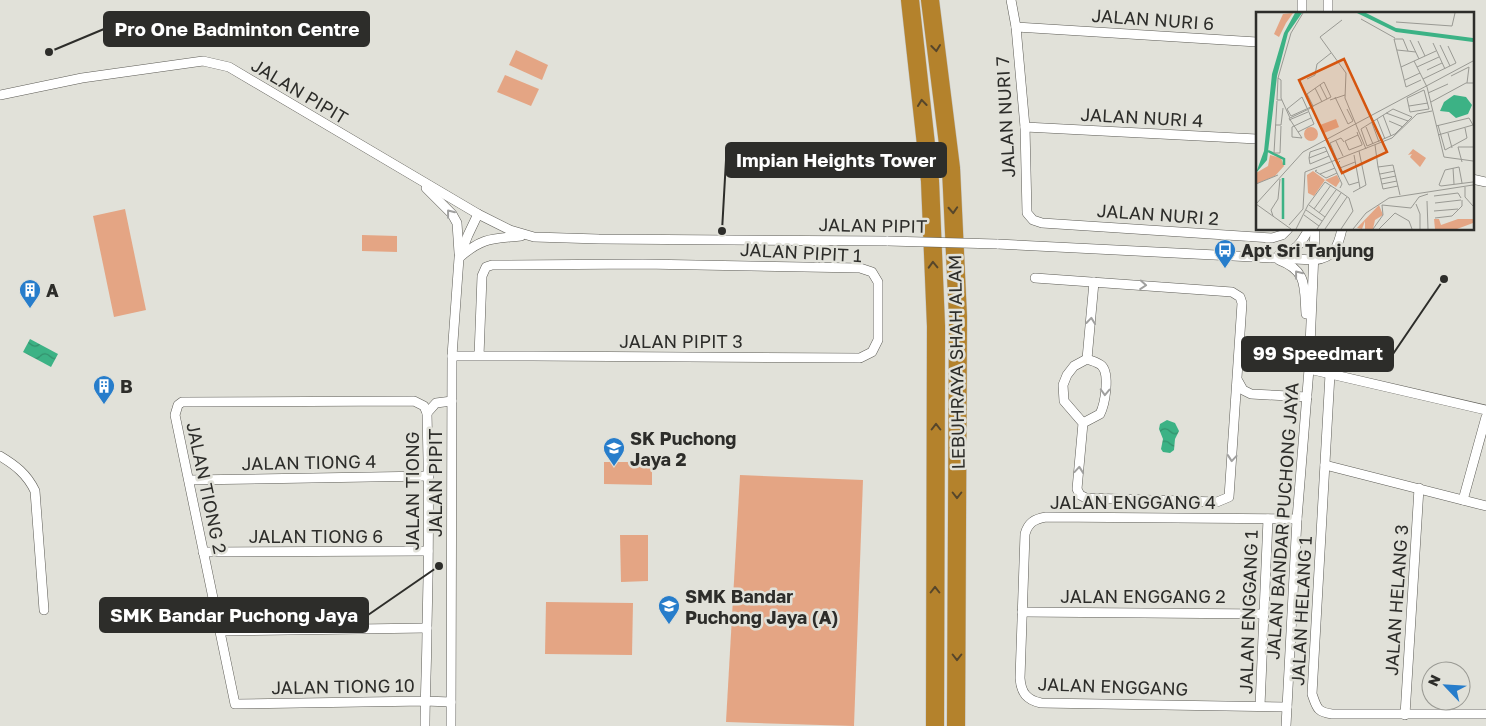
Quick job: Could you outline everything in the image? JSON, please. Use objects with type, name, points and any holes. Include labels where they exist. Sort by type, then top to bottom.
[{"type":"highway","name":"LEBUHRAYA SHAH ALAM","points":[[910,0],[930,181],[936,326],[934,726]]},
{"type":"highway","name":"LEBUHRAYA SHAH ALAM","points":[[930,0],[951,168],[958,317],[956,726]]},
{"type":"street","name":"JALAN NURI 7","points":[[1011,0],[1016,27],[1025,128],[1027,213],[1033,220],[1042,223]]},
{"type":"street","name":"JALAN NURI 6","points":[[1016,27],[1256,42]]},
{"type":"street","name":"JALAN PIPIT","points":[[0,95],[82,78],[203,61],[229,67],[478,214],[524,236],[599,239],[888,241],[997,244],[1314,260]]},
{"type":"street","name":"JALAN NURI 4","points":[[1025,128],[1256,139]]},
{"type":"street","points":[[418,179],[452,214],[457,224],[459,258]]},
{"type":"street","name":"JALAN PIPIT","points":[[451,726],[452,356],[459,258],[478,214]]},
{"type":"street","name":"JALAN NURI 2","points":[[1042,223],[1272,238],[1282,235],[1287,230]]},
{"type":"street","points":[[1272,258],[1292,251],[1300,245],[1308,230]]},
{"type":"street","name":"JALAN BANDAR PUCHONG JAYA","points":[[1286,726],[1297,519],[1310,356],[1316,230]]},
{"type":"street","points":[[1314,260],[1325,259],[1332,254],[1342,230]]},
{"type":"street","points":[[459,258],[482,241],[524,236]]},
{"type":"street","name":"JALAN PIPIT","points":[[1272,258],[1289,264],[1300,273],[1304,282],[1310,356]]},
{"type":"street","name":"JALAN PIPIT 1","points":[[479,356],[484,270],[492,264],[653,264],[860,268],[872,272],[878,282],[878,317]]},
{"type":"street","points":[[1035,278],[1232,292],[1240,297],[1242,303],[1238,380],[1229,497],[1217,502],[1086,498],[1080,495],[1077,489],[1083,423],[1064,400],[1063,385],[1067,375],[1074,366],[1087,359]]},
{"type":"street","points":[[1087,359],[1094,282]]},
{"type":"street","name":"JALAN PIPIT 3","points":[[452,356],[860,358],[872,352],[878,340],[878,317]]},
{"type":"street","points":[[1083,423],[1100,414],[1106,397],[1105,372],[1101,365],[1087,359]]},
{"type":"street","points":[[1309,369],[1486,410]]},
{"type":"street","name":"JALAN HELANG 1","points":[[1330,374],[1312,694],[1317,708],[1323,713],[1332,714],[1486,714]]},
{"type":"street","points":[[1238,380],[1243,390],[1251,394],[1307,397]]},
{"type":"street","points":[[1236,410],[1242,400],[1251,394]]},
{"type":"street","name":"JALAN TIONG 2","points":[[236,704],[175,415],[178,405],[182,402],[414,401],[426,409]]},
{"type":"street","points":[[426,409],[436,403],[452,401]]},
{"type":"street","name":"JALAN TIONG","points":[[424,726],[429,476],[426,409]]},
{"type":"street","points":[[1463,500],[1486,417]]},
{"type":"street","points":[[0,456],[23,471],[35,490],[44,610]]},
{"type":"street","points":[[1325,465],[1486,506]]},
{"type":"street","name":"JALAN TIONG 4","points":[[190,480],[429,476]]},
{"type":"street","name":"JALAN HELANG 3","points":[[1405,715],[1419,488]]},
{"type":"street","name":"JALAN ENGGANG 4","points":[[1022,612],[1025,534],[1027,527],[1038,519],[1046,517],[1297,519]]},
{"type":"street","name":"JALAN ENGGANG 1","points":[[1260,706],[1268,519]]},
{"type":"street","name":"JALAN TIONG 6","points":[[203,552],[428,552]]},
{"type":"street","name":"JALAN ENGGANG","points":[[1022,612],[1020,686],[1022,693],[1035,702],[1286,707]]},
{"type":"street","name":"JALAN ENGGANG 2","points":[[1022,612],[1264,614]]},
{"type":"street","points":[[220,631],[427,628]]},
{"type":"street","name":"JALAN TIONG 10","points":[[236,704],[451,702]]},
{"type":"shaded area","points":[[516,50],[548,65],[542,80],[509,65]]},
{"type":"shaded area","points":[[505,75],[539,89],[531,106],[497,92]]},
{"type":"shaded area","points":[[125,209],[146,310],[114,317],[93,216]]},
{"type":"shaded area","points":[[362,235],[397,236],[397,252],[362,251]]},
{"type":"shaded area","points":[[604,462],[652,462],[652,485],[604,484]]},
{"type":"shaded area","points":[[740,475],[863,480],[854,726],[726,722]]},
{"type":"shaded area","points":[[620,535],[648,535],[648,581],[621,582]]},
{"type":"shaded area","points":[[546,602],[633,603],[632,655],[545,654]]},
{"type":"water","points":[[30,339],[58,354],[51,367],[23,352]]},
{"type":"water","points":[[1167,420],[1175,423],[1179,431],[1175,439],[1174,450],[1170,453],[1163,452],[1161,449],[1163,439],[1159,429],[1160,424]]},
{"type":"place","name":"Pro One Badminton Centre","points":[[49,52]]},
{"type":"place","name":"Impian Heights Tower","points":[[722,231]]},
{"type":"place","name":"Apt Sri Tanjung","points":[[1225,269]]},
{"type":"place","name":"99 Speedmart","points":[[1444,279]]},
{"type":"place","name":"A","points":[[30,309]]},
{"type":"place","name":"B","points":[[104,405]]},
{"type":"place","name":"SK Puchong Jaya 2","points":[[614,467]]},
{"type":"place","name":"SMK Bandar Puchong Jaya","points":[[439,566]]},
{"type":"place","name":"SMK Bandar Puchong Jaya (A)","points":[[669,625]]}]
